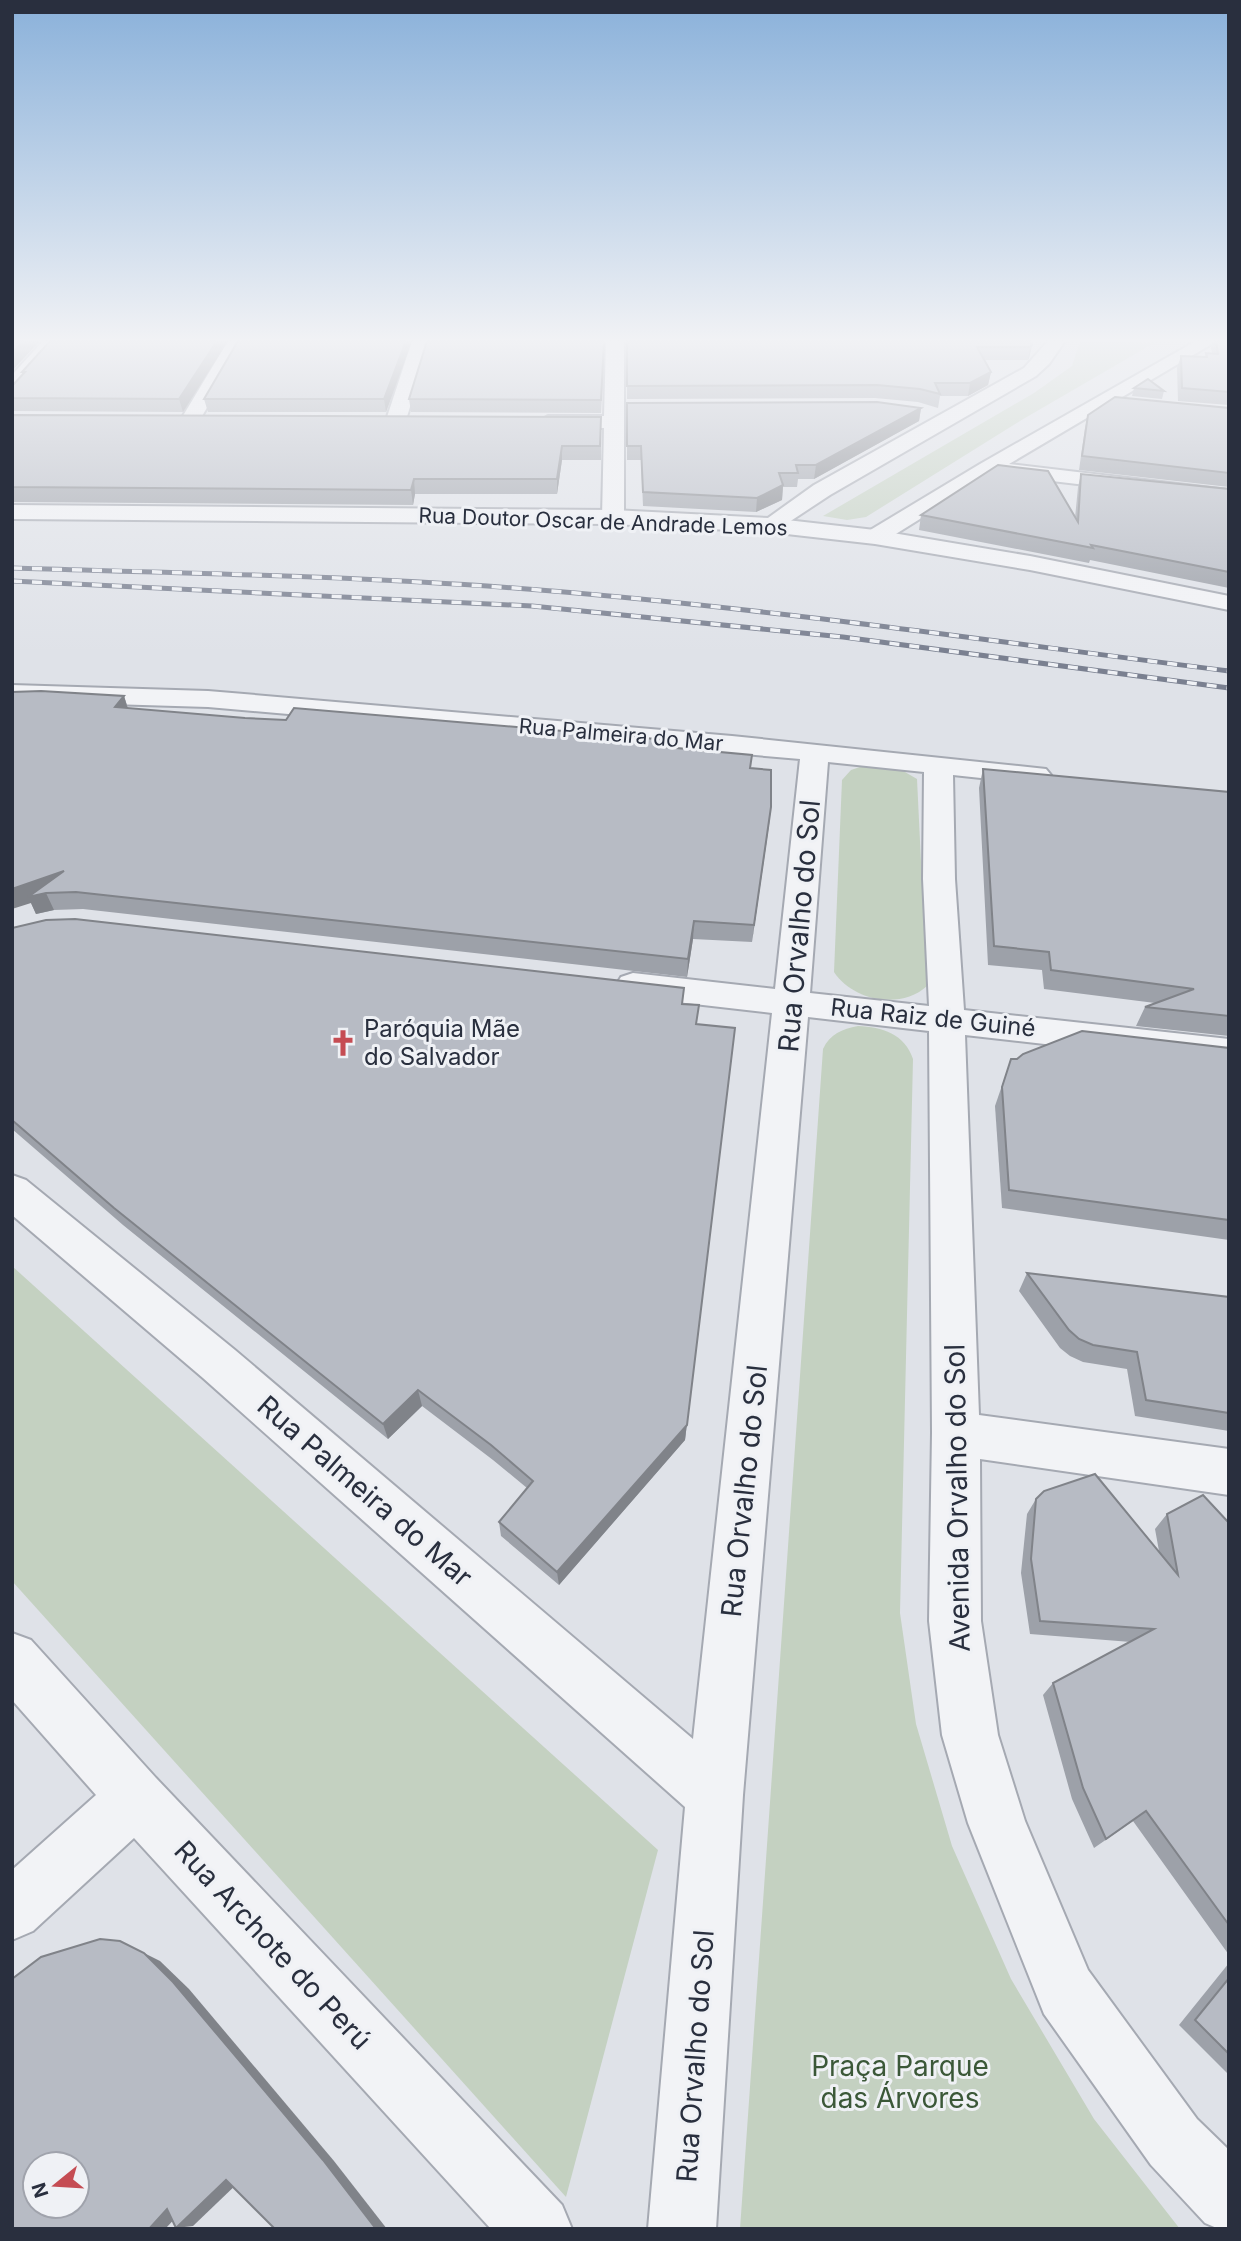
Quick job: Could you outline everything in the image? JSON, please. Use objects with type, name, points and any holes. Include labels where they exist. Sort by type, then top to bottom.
[{"type":"street","points":[[613,446],[613,517]]},
{"type":"street","points":[[769,524],[900,446]]},
{"type":"street","points":[[875,537],[1025,446]]},
{"type":"street","points":[[987,468],[1229,496]]},
{"type":"street","name":"Rua Doutor Oscar de Andrade Lemos","points":[[12,512],[613,517],[769,524],[875,537],[1030,563],[1229,603]]},
{"type":"street","name":"Rua Palmeira do Mar","points":[[12,693],[208,699],[1062,777]]},
{"type":"street","name":"Rua Orvalho do Sol","points":[[682,2229],[715,1795],[815,753]]},
{"type":"street","name":"Avenida Orvalho do Sol","points":[[938,765],[939,879],[947,1019],[956,1433],[955,1621],[970,1735],[997,1824],[1066,1992],[1174,2142],[1229,2199]]},
{"type":"street","name":"Rua Raiz de Guiné","points":[[600,981],[1229,1052]]},
{"type":"street","name":"Rua Palmeira do Mar","points":[[12,1191],[219,1364],[715,1795]]},
{"type":"street","points":[[956,1433],[1229,1472]]},
{"type":"street","name":"Rua Archote do Perú","points":[[12,1659],[136,1798],[538,2229]]},
{"type":"street","points":[[12,1910],[136,1798]]},
{"type":"green space","points":[[944,446],[981,446],[866,517],[847,520],[823,516]]},
{"type":"green space","points":[[866,765],[898,768],[917,779],[927,986],[904,998],[891,1000],[865,996],[842,982],[834,972],[842,780],[851,770]]},
{"type":"green space","name":"Praça Parque das Árvores","points":[[858,1026],[884,1030],[898,1038],[913,1059],[900,1613],[916,1724],[952,1846],[1011,1979],[1094,2119],[1180,2229],[740,2229],[823,1049],[837,1033]]},
{"type":"green space","points":[[12,1266],[658,1850],[566,2197],[12,1581]]},
{"type":"building","points":[[12,446],[600,446],[562,446],[557,479],[414,479],[411,490],[12,487]]},
{"type":"building","points":[[627,446],[852,446],[816,465],[796,465],[798,473],[779,473],[783,485],[757,498],[643,492],[641,446]]},
{"type":"building","points":[[1084,446],[1229,446],[1229,473],[1082,456]]},
{"type":"building","points":[[998,465],[1048,471],[1078,522],[1081,474],[1229,489],[1229,572],[921,515]]},
{"type":"building","points":[[12,692],[124,696],[115,707],[286,720],[294,708],[667,740],[666,747],[752,755],[750,768],[771,770],[771,807],[754,925],[694,921],[688,959],[76,892],[46,893],[28,897],[64,871],[12,889]]},
{"type":"building","points":[[983,769],[1229,792],[1229,1016],[1145,1007],[1194,989],[1051,970],[1049,952],[994,946]]},
{"type":"building","points":[[75,919],[684,988],[682,1004],[699,1005],[696,1024],[735,1028],[687,1425],[557,1572],[499,1522],[533,1481],[491,1445],[418,1390],[383,1424],[114,1208],[12,1120],[12,928],[46,920]]},
{"type":"building","points":[[1082,1031],[1229,1048],[1229,1220],[1009,1190],[1002,1087],[1011,1059],[1017,1059],[1023,1054]]},
{"type":"building","points":[[1027,1273],[1229,1297],[1229,1413],[1146,1400],[1137,1352],[1093,1345],[1079,1339],[1069,1330]]},
{"type":"building","points":[[1095,1474],[1178,1575],[1167,1514],[1203,1495],[1229,1523],[1229,1925],[1146,1811],[1106,1839],[1083,1788],[1053,1683],[1154,1629],[1040,1621],[1031,1559],[1036,1499],[1044,1491]]},
{"type":"building","points":[[100,1939],[120,1941],[144,1953],[173,1982],[323,2160],[376,2229],[275,2229],[226,2180],[176,2228],[167,2209],[149,2229],[12,2229],[12,1979],[41,1957]]},
{"type":"building","points":[[1229,1978],[1229,2054],[1195,2020]]},
{"type":"railway","points":[[12,568],[334,578],[527,589],[791,615],[1229,671]]},
{"type":"railway","points":[[12,581],[532,606],[843,637],[1229,688]]},
{"type":"place","name":"Paróquia Mãe do Salvador","points":[[343,1043]]}]
